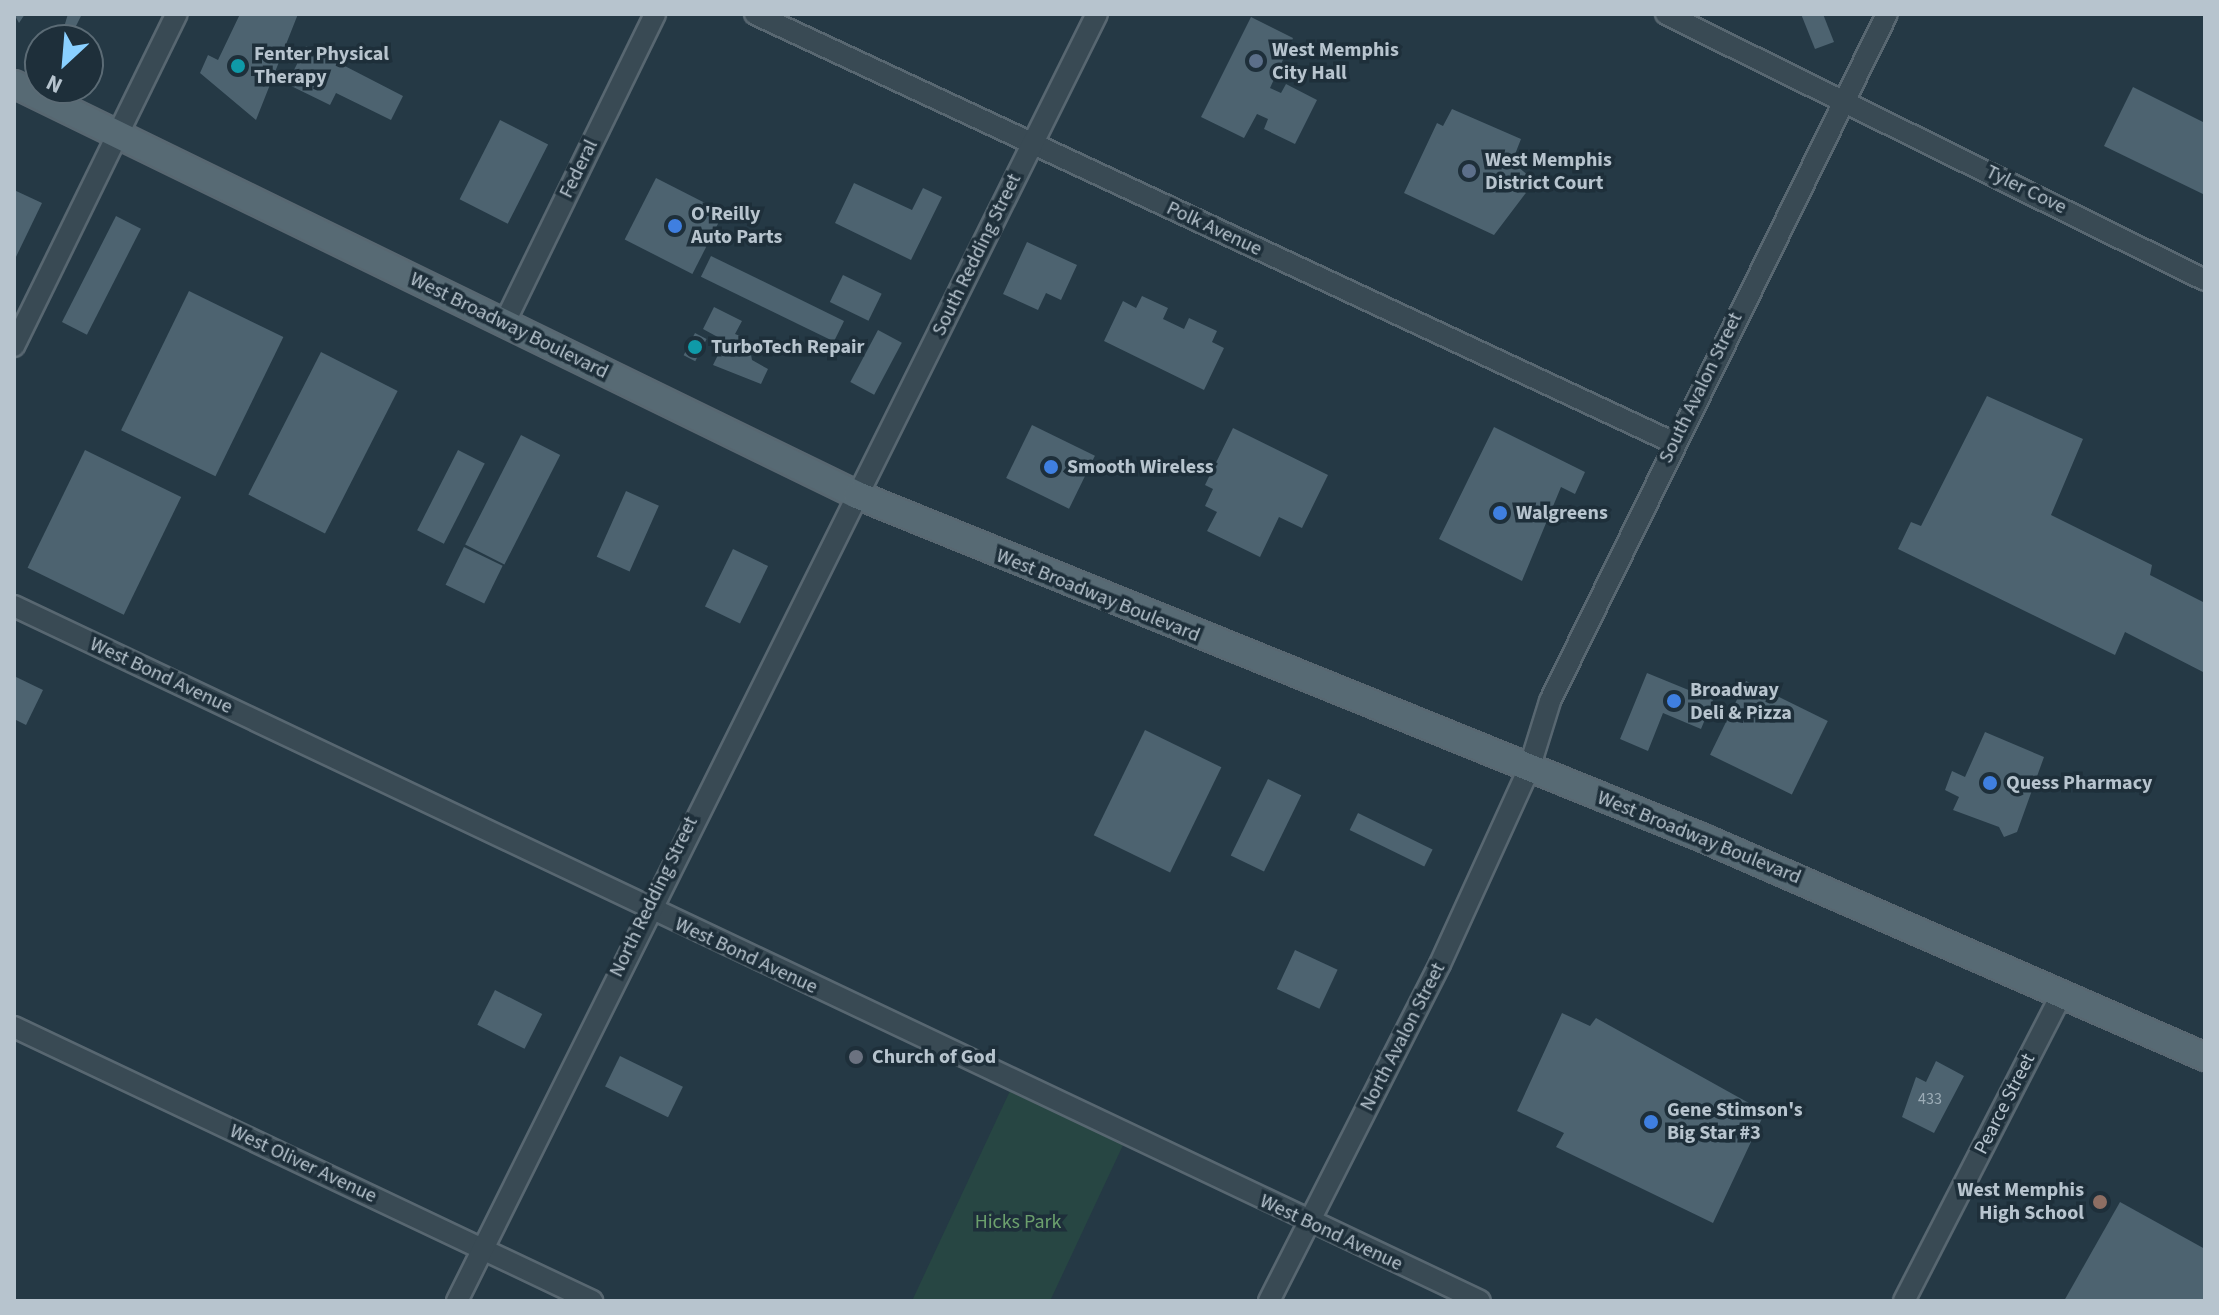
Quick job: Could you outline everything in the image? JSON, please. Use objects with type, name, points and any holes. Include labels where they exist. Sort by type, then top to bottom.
[{"type":"main road","name":"West Broadway Boulevard","points":[[14,84],[857,495],[1529,769],[2062,993],[2205,1057]]},
{"type":"street","points":[[14,346],[177,14]]},
{"type":"street","name":"Federal","points":[[504,324],[655,14]]},
{"type":"street","name":"Polk Avenue","points":[[755,14],[1674,443]]},
{"type":"street","name":"South Redding Street","points":[[857,495],[1097,14]]},
{"type":"street","name":"Tyler Cove","points":[[1666,14],[2205,280]]},
{"type":"street","name":"South Avalon Street","points":[[1529,769],[1550,701],[1887,14]]},
{"type":"street","name":"North Redding Street","points":[[457,1301],[648,909],[857,495]]},
{"type":"street","name":"West Bond Avenue","points":[[14,606],[1308,1223],[1480,1301]]},
{"type":"street","name":"North Avalon Street","points":[[1269,1301],[1529,769]]},
{"type":"street","name":"Pearce Street","points":[[1904,1301],[2062,993]]},
{"type":"street","name":"West Oliver Avenue","points":[[14,1027],[592,1301]]},
{"type":"green space","name":"Hicks Park","points":[[1010,1091],[1124,1143],[1050,1301],[912,1301]]},
{"type":"building","points":[[14,14],[25,14],[19,23]]},
{"type":"building","points":[[68,14],[82,14],[77,24],[65,24]]},
{"type":"building","name":"Fenter Physical Therapy","points":[[240,14],[298,14],[256,120],[200,73],[208,55],[218,60]]},
{"type":"building","points":[[1801,14],[1823,14],[1834,42],[1815,49]]},
{"type":"building","name":"West Memphis City Hall","points":[[1251,17],[1293,38],[1270,88],[1281,93],[1286,84],[1317,100],[1295,144],[1264,129],[1268,119],[1257,114],[1244,138],[1201,117]]},
{"type":"building","points":[[306,46],[403,96],[391,120],[336,93],[330,105],[287,84]]},
{"type":"building","points":[[2133,87],[2205,123],[2205,195],[2104,146]]},
{"type":"building","name":"West Memphis District Court","points":[[1452,109],[1521,139],[1512,162],[1535,181],[1494,235],[1404,193],[1437,123],[1443,126]]},
{"type":"building","points":[[500,120],[548,145],[508,224],[460,199]]},
{"type":"building","name":"O'Reilly Auto Parts","points":[[656,178],[724,213],[692,274],[625,239]]},
{"type":"building","points":[[854,183],[912,210],[923,188],[942,197],[911,260],[835,223]]},
{"type":"building","points":[[14,190],[42,203],[14,261]]},
{"type":"building","points":[[116,216],[141,229],[87,335],[62,322]]},
{"type":"building","points":[[1027,242],[1077,265],[1061,300],[1046,293],[1038,310],[1003,294]]},
{"type":"building","points":[[711,256],[844,321],[834,342],[701,277]]},
{"type":"building","points":[[843,275],[882,294],[868,321],[830,302]]},
{"type":"building","points":[[189,291],[283,337],[215,476],[121,430]]},
{"type":"building","points":[[1142,296],[1168,308],[1163,319],[1184,329],[1189,318],[1217,331],[1212,342],[1224,348],[1204,390],[1104,341],[1123,301],[1136,308]]},
{"type":"building","points":[[714,307],[742,321],[735,334],[748,339],[752,360],[768,369],[761,384],[713,365],[725,341],[703,329]]},
{"type":"building","points":[[878,330],[902,343],[874,395],[850,382]]},
{"type":"building","name":"TurboTech Repair","points":[[695,333],[707,339],[695,361],[684,355]]},
{"type":"building","points":[[321,352],[398,391],[325,534],[248,495]]},
{"type":"building","points":[[1987,396],[2083,439],[2051,515],[2152,565],[2150,575],[2205,603],[2205,673],[2125,632],[2115,655],[1898,549],[1911,522],[1921,526]]},
{"type":"building","name":"Smooth Wireless","points":[[1032,425],[1095,456],[1069,509],[1006,478]]},
{"type":"building","name":"Walgreens","points":[[1494,427],[1585,472],[1575,494],[1561,487],[1522,581],[1439,539]]},
{"type":"building","points":[[1233,428],[1328,475],[1302,528],[1279,517],[1260,557],[1207,531],[1217,512],[1205,506],[1213,489],[1205,485]]},
{"type":"building","points":[[521,435],[560,455],[504,565],[465,545]]},
{"type":"building","points":[[85,450],[181,497],[124,615],[28,568]]},
{"type":"building","points":[[458,450],[485,464],[444,544],[417,530]]},
{"type":"building","points":[[626,491],[659,506],[630,571],[597,557]]},
{"type":"building","points":[[464,547],[503,566],[484,604],[446,585]]},
{"type":"building","points":[[733,549],[768,566],[740,624],[705,607]]},
{"type":"building","name":"Broadway Deli & Pizza","points":[[1647,673],[1713,700],[1701,729],[1663,713],[1648,751],[1620,739]]},
{"type":"building","points":[[14,676],[43,690],[26,725],[14,719]]},
{"type":"building","points":[[1746,681],[1828,721],[1792,795],[1710,755]]},
{"type":"building","points":[[1145,730],[1221,767],[1170,872],[1094,835]]},
{"type":"building","name":"Quess Pharmacy","points":[[1985,732],[2044,757],[2017,832],[2004,837],[1999,827],[1953,810],[1959,797],[1945,790],[1952,771],[1965,777]]},
{"type":"building","points":[[1268,779],[1301,795],[1264,872],[1231,855]]},
{"type":"building","points":[[1358,813],[1433,849],[1424,866],[1350,830]]},
{"type":"building","points":[[1295,950],[1338,970],[1319,1009],[1277,989]]},
{"type":"building","points":[[495,990],[542,1014],[525,1049],[477,1025]]},
{"type":"building","name":"Gene Stimson's Big Star #3","points":[[1562,1013],[1590,1026],[1596,1018],[1765,1112],[1713,1223],[1556,1147],[1564,1133],[1517,1111]]},
{"type":"building","points":[[620,1056],[683,1087],[668,1117],[605,1087]]},
{"type":"building","points":[[1936,1061],[1964,1076],[1934,1133],[1902,1117],[1916,1077],[1926,1082]]},
{"type":"building","points":[[2120,1202],[2205,1249],[2205,1301],[2064,1301]]},
{"type":"place","name":"West Memphis City Hall","points":[[1256,61]]},
{"type":"place","name":"Fenter Physical Therapy","points":[[238,66]]},
{"type":"place","name":"West Memphis District Court","points":[[1469,171]]},
{"type":"place","name":"O'Reilly Auto Parts","points":[[675,226]]},
{"type":"place","name":"TurboTech Repair","points":[[695,347]]},
{"type":"place","name":"Smooth Wireless","points":[[1051,467]]},
{"type":"place","name":"Walgreens","points":[[1500,513]]},
{"type":"place","name":"Broadway Deli & Pizza","points":[[1674,701]]},
{"type":"place","name":"Quess Pharmacy","points":[[1990,783]]},
{"type":"place","name":"Church of God","points":[[856,1057]]},
{"type":"place","name":"Gene Stimson's Big Star #3","points":[[1651,1122]]},
{"type":"place","name":"West Memphis High School","points":[[2100,1202]]}]
